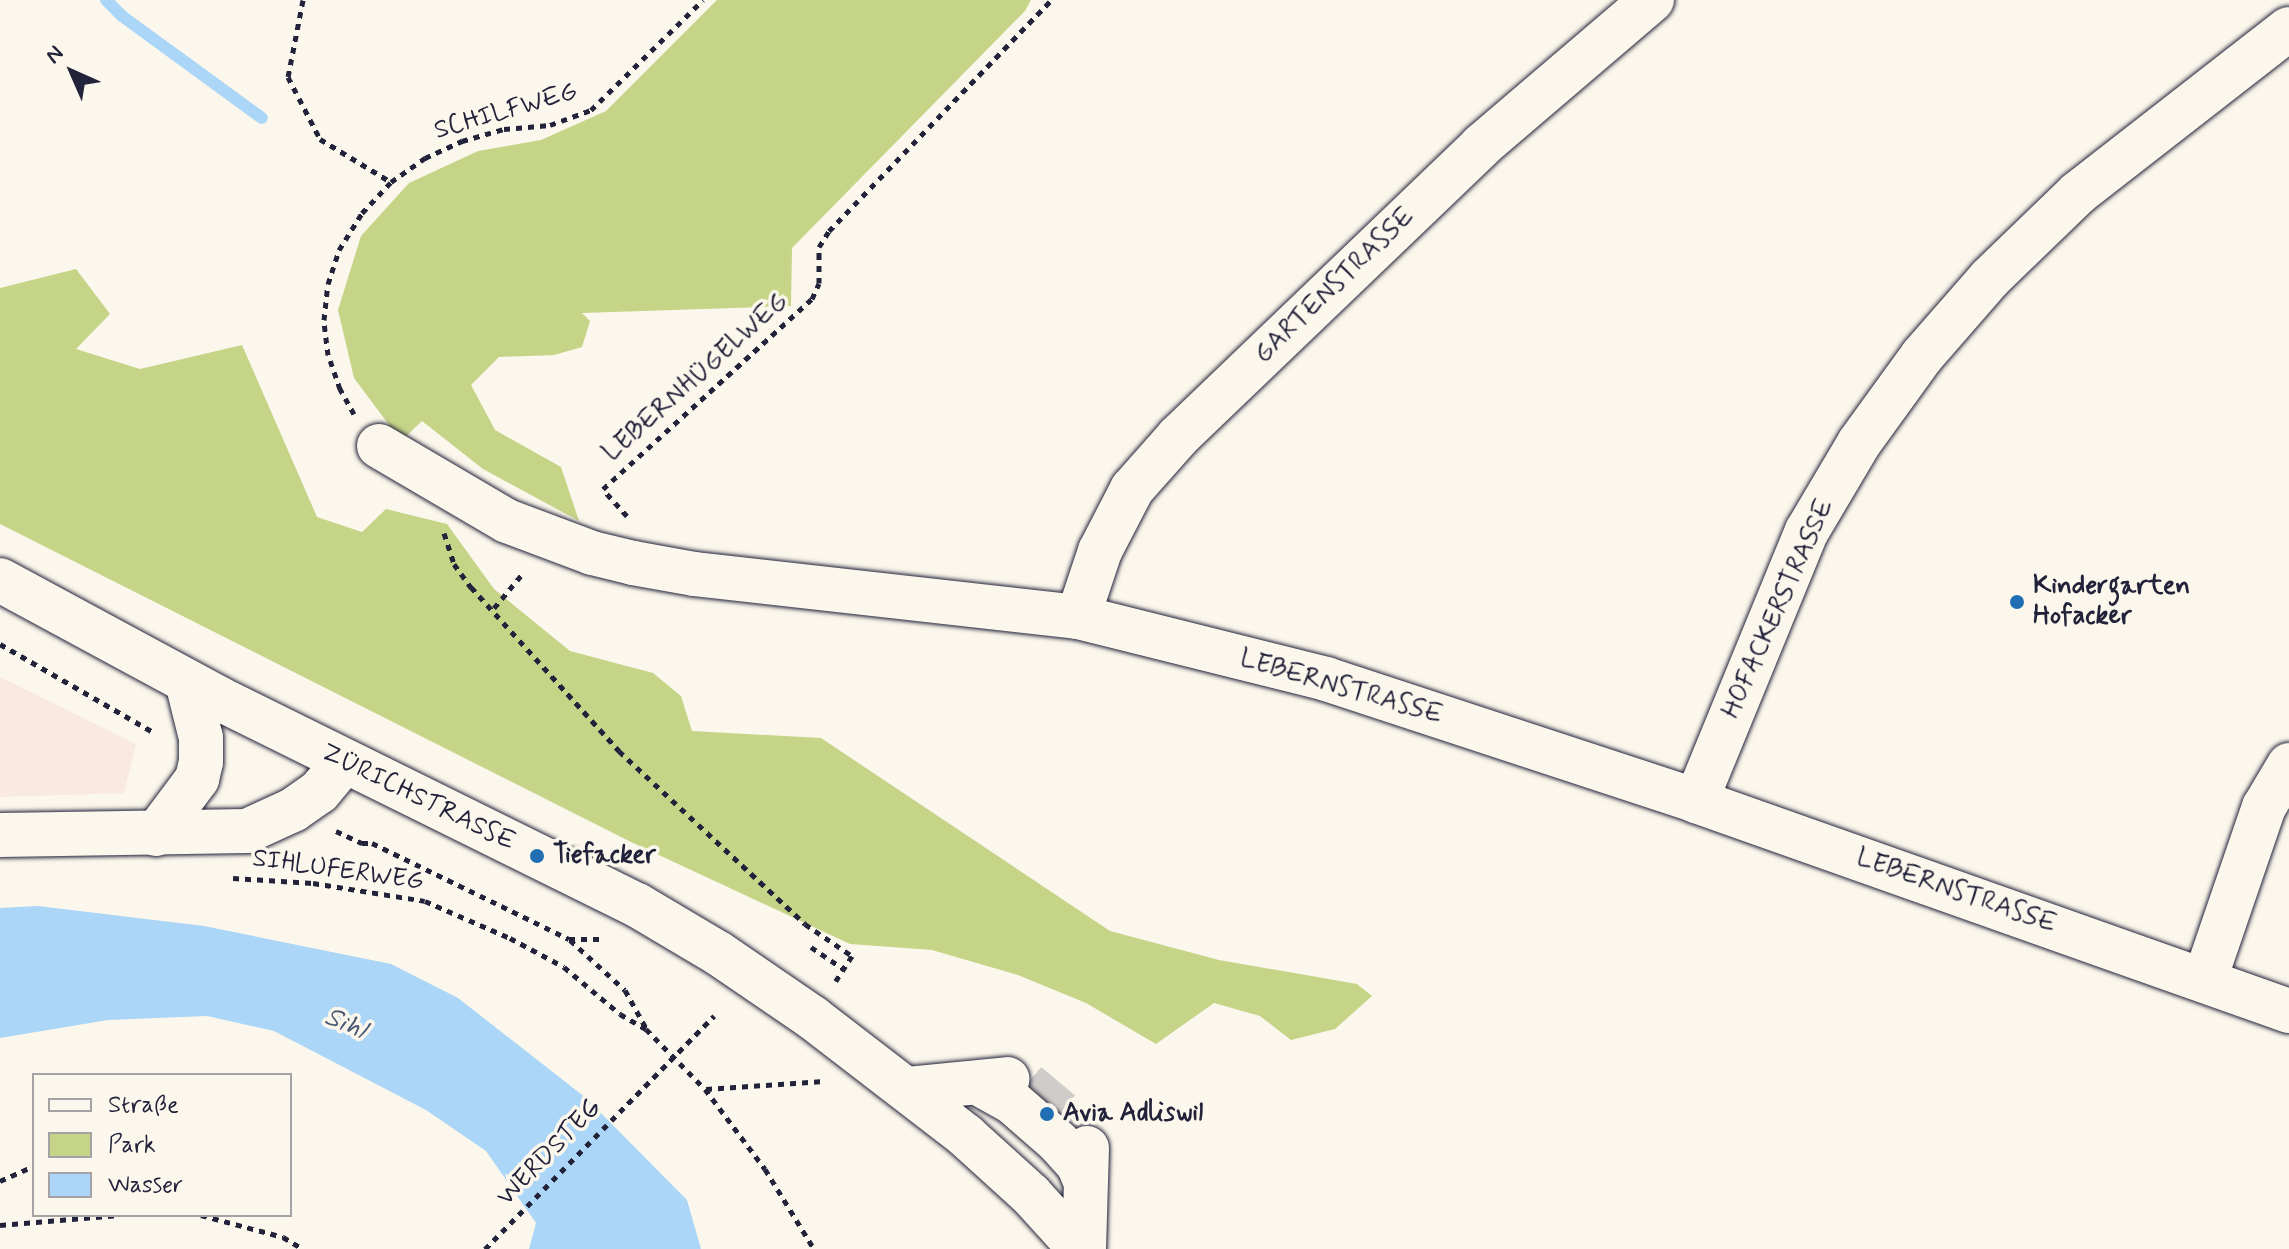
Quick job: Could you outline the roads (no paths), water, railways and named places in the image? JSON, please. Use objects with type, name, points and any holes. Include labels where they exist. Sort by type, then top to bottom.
[{"type":"street","name":"GARTENSTRASSE","points":[[1078,617],[1100,551],[1132,489],[1178,437],[1481,146],[1652,0]]},
{"type":"street","name":"HOFACKERSTRASSE","points":[[1696,801],[1807,531],[1859,443],[1922,356],[1990,278],[2078,193],[2289,29]]},
{"type":"street","name":"LEBERNSTRASSE","points":[[379,446],[507,521],[543,536],[633,563],[695,574],[1078,617],[1326,679],[1696,801],[2289,1011]]},
{"type":"street","name":"ZÜRICHSTRASSE","points":[[0,580],[187,682],[649,912],[718,953],[908,1089],[1031,1195],[1082,1249]]},
{"type":"street","points":[[156,834],[197,779],[201,762],[201,738],[187,682]]},
{"type":"street","points":[[0,835],[247,831],[319,792],[344,762]]},
{"type":"street","points":[[2205,979],[2264,807],[2289,765]]},
{"type":"street","points":[[908,1089],[978,1083],[997,1078],[1027,1084]]},
{"type":"street","points":[[978,1083],[1011,1101],[1058,1142],[1078,1164],[1084,1178]]},
{"type":"street","points":[[1075,1124],[1084,1137],[1089,1153],[1084,1178],[1082,1249]]},
{"type":"water","name":"Sihl","points":[[38,906],[204,926],[391,964],[458,998],[586,1098],[687,1200],[701,1249],[529,1249],[536,1223],[486,1151],[426,1110],[274,1031],[207,1016],[108,1020],[0,1038],[0,908]]},
{"type":"waterway","points":[[106,0],[122,16],[262,118]]},
{"type":"tunnel","points":[[1027,1084],[1075,1124]]},
{"type":"place","name":"Kindergarten Hofacker","points":[[2017,602]]},
{"type":"place","name":"Tiefacker","points":[[537,856]]},
{"type":"place","name":"Avia Adliswil","points":[[1047,1114]]}]
